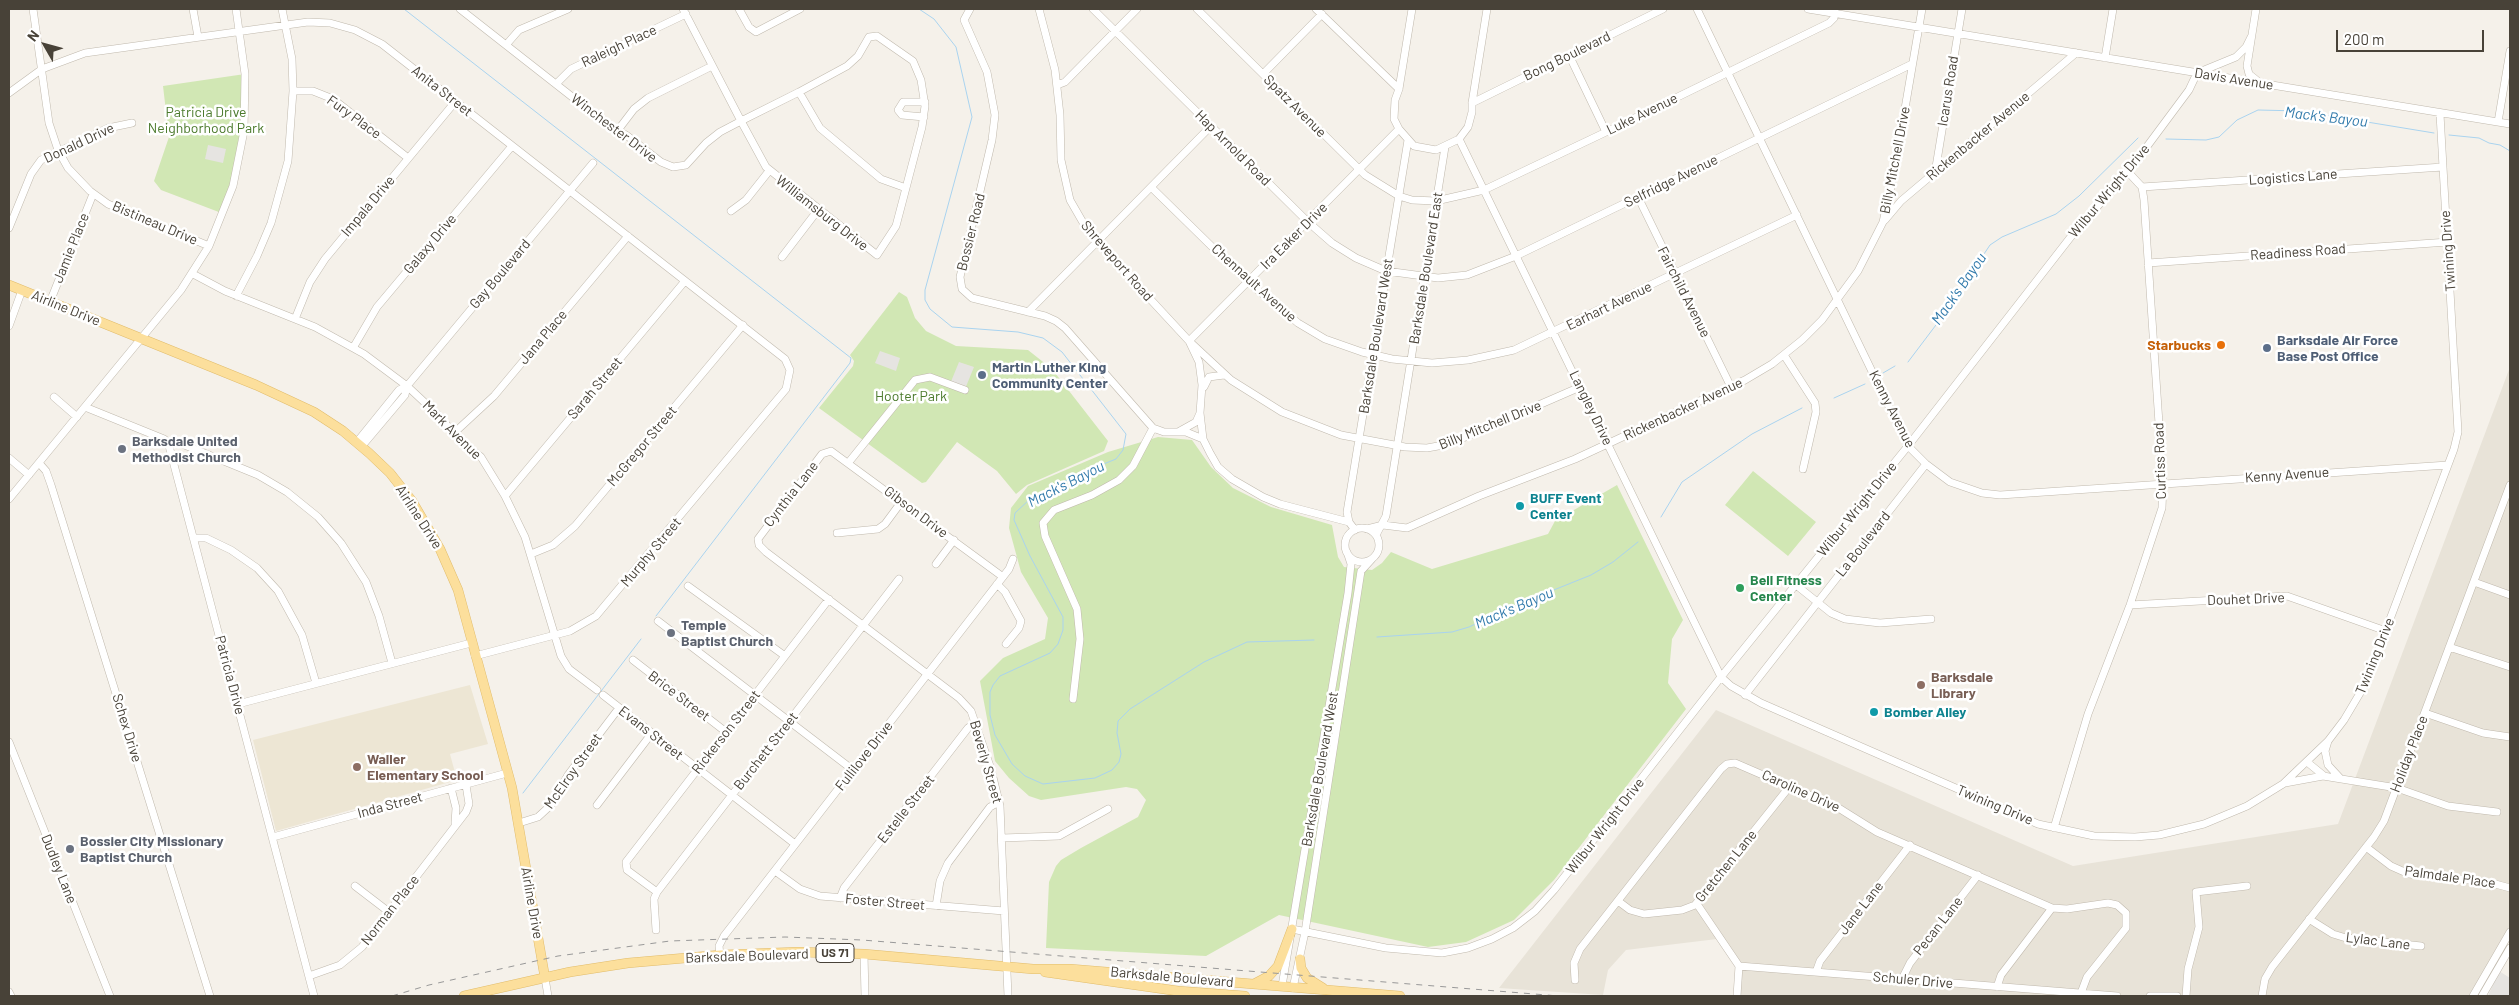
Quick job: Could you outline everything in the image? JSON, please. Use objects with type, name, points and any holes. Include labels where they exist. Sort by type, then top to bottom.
[{"type":"main road","name":"Airline Drive","points":[[9,285],[286,398],[325,419],[359,444],[401,487],[431,532],[458,590],[519,823],[545,978]]},
{"type":"main road","points":[[1252,984],[1266,978],[1278,966],[1292,929]]},
{"type":"main road","name":"Barksdale Boulevard","points":[[464,996],[620,964],[720,955],[790,952],[864,954],[1033,969],[1051,968],[1282,986],[1292,992],[1328,990],[1400,996]]},
{"type":"main road","points":[[1300,959],[1301,968],[1309,980],[1328,990]]},
{"type":"main road","name":"Barksdale Boulevard","points":[[1033,969],[1047,973],[1178,994],[1245,996]]},
{"type":"main road","points":[[1178,994],[1179,978]]},
{"type":"main road","points":[[1280,996],[1282,986]]},
{"type":"street","name":"Bistineau Drive","points":[[33,9],[50,123],[58,150],[72,173],[93,194],[115,208],[209,246]]},
{"type":"street","points":[[194,9],[198,37]]},
{"type":"street","points":[[9,499],[142,339],[193,274],[209,246],[229,199],[242,143],[245,74],[236,9]]},
{"type":"street","points":[[236,296],[261,247],[280,195],[290,146],[293,90],[292,59],[282,9]]},
{"type":"street","name":"Winchester Drive","points":[[460,9],[660,162],[677,167],[689,162],[710,139],[851,64],[872,36]]},
{"type":"street","points":[[506,45],[519,30],[568,9]]},
{"type":"street","points":[[739,9],[749,27],[756,32],[800,9]]},
{"type":"street","name":"Bossier Road","points":[[970,9],[964,20],[987,72],[995,115],[992,140],[960,282],[964,293],[972,298],[1052,319],[1065,328],[1152,428]]},
{"type":"street","name":"Shreveport Road","points":[[1039,9],[1053,56],[1057,85],[1062,176],[1075,212],[1097,242],[1189,341],[1199,362],[1203,392],[1200,412],[1203,439],[1218,467],[1249,490],[1301,511],[1349,522]]},
{"type":"street","name":"Hap Arnold Road","points":[[1093,9],[1308,222],[1344,251],[1386,271],[1424,277]]},
{"type":"street","points":[[1057,85],[1065,82],[1137,9]]},
{"type":"street","name":"Spatz Avenue","points":[[1196,9],[1375,183],[1399,196],[1412,200],[1436,201]]},
{"type":"street","points":[[1316,9],[1399,89]]},
{"type":"street","points":[[1412,9],[1394,112],[1398,129],[1414,146],[1428,150],[1445,147],[1459,140],[1468,127],[1472,112],[1487,9]]},
{"type":"street","name":"Bong Boulevard","points":[[1472,103],[1663,9]]},
{"type":"street","name":"Kenny Avenue","points":[[1697,9],[1908,446],[1926,464],[1950,482],[1982,493],[2000,494],[2448,465]]},
{"type":"street","name":"Davis Avenue","points":[[1808,9],[1834,11],[2440,114],[2510,124]]},
{"type":"street","name":"Billy Mitchell Drive","points":[[1838,300],[1866,259],[1883,222],[1922,9]]},
{"type":"street","name":"Icarus Road","points":[[1935,173],[1962,9]]},
{"type":"street","points":[[2105,58],[2113,9]]},
{"type":"street","points":[[2256,9],[2251,37],[2249,74],[2255,80],[2267,85]]},
{"type":"street","name":"Luke Avenue","points":[[1436,201],[1484,190],[1606,132],[1829,23],[1834,11]]},
{"type":"street","name":"Williamsburg Drive","points":[[685,12],[741,122],[769,171],[876,255],[896,226],[924,116],[924,102],[922,80],[913,61],[900,50],[877,36],[872,36]]},
{"type":"street","name":"Raleigh Place","points":[[556,84],[571,68],[685,12]]},
{"type":"street","points":[[1263,74],[1322,14]]},
{"type":"street","name":"Anita Street","points":[[9,93],[42,69],[85,53],[286,25],[325,23],[361,32],[382,44],[785,359],[790,370],[786,389]]},
{"type":"street","points":[[2197,73],[2236,57],[2246,47],[2251,37]]},
{"type":"street","points":[[2498,122],[2510,51]]},
{"type":"street","name":"Rickenbacker Avenue","points":[[1883,222],[1901,201],[2076,53]]},
{"type":"street","points":[[1569,55],[1606,132]]},
{"type":"street","name":"Selfridge Avenue","points":[[1424,277],[1448,278],[1467,275],[1516,256],[1912,64]]},
{"type":"street","points":[[618,130],[634,109],[648,98],[712,66]]},
{"type":"street","name":"Wilbur Wright Drive","points":[[1292,929],[1404,951],[1442,953],[1480,944],[1513,928],[1535,911],[1554,890],[1721,677],[1908,446],[2078,227],[2128,172],[2189,90],[2197,73]]},
{"type":"street","name":"Fury Place","points":[[293,90],[313,91],[333,99],[408,158]]},
{"type":"street","points":[[799,92],[820,128],[881,179],[906,188]]},
{"type":"street","name":"Impala Drive","points":[[295,319],[319,267],[455,102]]},
{"type":"street","points":[[924,102],[903,102],[898,110],[902,115],[924,116]]},
{"type":"street","name":"Twining Drive","points":[[1721,677],[1745,695],[1930,778],[2024,818],[2054,828],[2094,836],[2135,837],[2159,834],[2222,818],[2247,806],[2282,784],[2328,741],[2357,701],[2386,631],[2448,465],[2458,432],[2440,114]]},
{"type":"street","name":"Donald Drive","points":[[9,228],[34,168],[44,157],[108,128],[132,123]]},
{"type":"street","points":[[1028,312],[1211,126]]},
{"type":"street","name":"Ira Eaker Drive","points":[[1189,341],[1398,129]]},
{"type":"street","name":"Barksdale Boulevard West","points":[[1349,522],[1347,512],[1407,139]]},
{"type":"street","name":"Langley Drive","points":[[1459,140],[1721,677]]},
{"type":"street","name":"Galaxy Drive","points":[[353,348],[381,303],[512,146]]},
{"type":"street","name":"Barksdale Boulevard East","points":[[1376,535],[1383,525],[1445,147]]},
{"type":"street","name":"Gay Boulevard","points":[[359,444],[399,390],[407,386],[593,163]]},
{"type":"street","name":"Logistics Lane","points":[[2142,187],[2443,167]]},
{"type":"street","name":"Williamsburg Drive","points":[[731,211],[746,200],[769,171]]},
{"type":"street","points":[[2128,172],[2142,187]]},
{"type":"street","name":"Chennault Avenue","points":[[1151,187],[1248,282],[1285,314],[1310,330],[1346,347],[1373,355],[1411,361]]},
{"type":"street","name":"Curtiss Road","points":[[2054,828],[2088,714],[2130,605],[2159,520],[2163,483],[2142,187]]},
{"type":"street","name":"Jamie Place","points":[[50,302],[93,194]]},
{"type":"street","name":"Fairchild Avenue","points":[[1638,197],[1674,274],[1731,387]]},
{"type":"street","points":[[782,257],[818,210]]},
{"type":"street","name":"Earhart Avenue","points":[[1411,361],[1449,362],[1491,356],[1514,350],[1797,216]]},
{"type":"street","name":"Jana Place","points":[[454,433],[489,401],[628,236]]},
{"type":"street","name":"Readiness Road","points":[[2148,263],[2448,242]]},
{"type":"street","name":"Mark Avenue","points":[[193,274],[236,296],[295,319],[353,348],[407,386],[485,462],[505,496],[531,554],[559,652],[566,665],[600,692]]},
{"type":"street","name":"Sarah Street","points":[[505,496],[685,281]]},
{"type":"street","points":[[9,326],[22,290]]},
{"type":"street","name":"Rickenbacker Avenue","points":[[1367,529],[1383,525],[1407,528],[1461,503],[1560,465],[1731,387],[1784,355],[1814,328],[1838,300]]},
{"type":"street","name":"McGregor Street","points":[[531,554],[553,545],[575,526],[743,325]]},
{"type":"street","name":"Billy Mitchell Drive","points":[[1189,341],[1226,376],[1282,412],[1318,427],[1359,439],[1397,446],[1428,448],[1449,444],[1580,387]]},
{"type":"street","points":[[1784,355],[1816,403],[1816,412],[1803,469]]},
{"type":"street","points":[[1203,392],[1209,377],[1216,375],[1226,376]]},
{"type":"street","points":[[849,462],[915,380],[930,377],[965,390]]},
{"type":"street","name":"Murphy Street","points":[[475,656],[555,635],[588,622],[604,608],[786,389]]},
{"type":"street","points":[[54,397],[77,416]]},
{"type":"street","points":[[85,407],[168,442],[182,444],[258,475],[286,492],[318,517],[345,549],[366,582],[379,616],[392,664]]},
{"type":"street","name":"Shreveport Road","points":[[1178,432],[1192,424],[1200,412]]},
{"type":"street","points":[[1073,699],[1080,639],[1077,609],[1045,536],[1043,523],[1054,510],[1092,495],[1118,480],[1133,466],[1152,428],[1164,432],[1186,432],[1203,439]]},
{"type":"street","name":"Patricia Drive","points":[[168,442],[314,996]]},
{"type":"street","name":"Gibson Drive","points":[[829,450],[849,462],[1003,577]]},
{"type":"street","name":"Cynthia Lane","points":[[758,542],[759,536],[767,524],[822,454],[829,450]]},
{"type":"street","points":[[9,458],[29,475]]},
{"type":"street","name":"Schex Drive","points":[[39,463],[46,470],[52,485],[210,996]]},
{"type":"street","name":"La Boulevard","points":[[1745,695],[1926,464]]},
{"type":"street","name":"Holiday Place","points":[[2262,996],[2268,973],[2384,821],[2510,485]]},
{"type":"street","points":[[837,533],[878,529],[885,524],[902,501]]},
{"type":"street","points":[[1349,522],[1355,530]]},
{"type":"street","points":[[1292,992],[1305,932],[1361,571],[1372,559],[1379,550],[1379,542],[1376,535],[1367,529],[1355,530],[1347,538],[1347,552],[1358,562],[1372,559]]},
{"type":"street","points":[[194,538],[206,538],[231,550],[262,572],[278,591],[302,635],[316,683]]},
{"type":"street","points":[[936,564],[954,540]]},
{"type":"street","name":"Beverly Street","points":[[758,542],[766,552],[966,704],[976,722],[999,802],[1008,996]]},
{"type":"street","name":"Barksdale Boulevard West","points":[[1282,986],[1349,585],[1352,564],[1347,552]]},
{"type":"street","name":"Fullilove Drive","points":[[720,955],[722,938],[998,584],[1013,559]]},
{"type":"street","name":"Burchett Street","points":[[657,892],[899,579]]},
{"type":"street","points":[[2474,582],[2510,595]]},
{"type":"street","points":[[998,584],[1005,592],[1021,621],[1019,628],[1006,644]]},
{"type":"street","points":[[1796,585],[1838,616],[1862,622],[1931,619]]},
{"type":"street","points":[[688,586],[784,656]]},
{"type":"street","name":"Douhet Drive","points":[[2130,605],[2286,596],[2386,631]]},
{"type":"street","name":"Rickerson Street","points":[[657,892],[625,867],[627,860],[829,599]]},
{"type":"street","points":[[658,621],[853,770]]},
{"type":"street","points":[[238,704],[471,643]]},
{"type":"street","points":[[2449,647],[2510,667]]},
{"type":"street","name":"Brice Street","points":[[633,660],[726,732]]},
{"type":"street","name":"Evans Street","points":[[600,692],[796,844]]},
{"type":"street","name":"McElroy Street","points":[[519,823],[538,817],[551,805],[568,774],[619,708]]},
{"type":"street","points":[[2425,712],[2483,733],[2510,737]]},
{"type":"street","name":"Estelle Street","points":[[840,898],[844,888],[968,728],[976,722]]},
{"type":"street","points":[[597,805],[652,733]]},
{"type":"street","points":[[2328,741],[2326,751],[2328,765],[2340,778]]},
{"type":"street","name":"Dudley Lane","points":[[9,742],[110,996]]},
{"type":"street","points":[[2307,762],[2323,776]]},
{"type":"street","name":"Caroline Drive","points":[[1575,980],[1573,972],[1578,952],[1724,766],[1731,763],[1739,764],[1790,786],[1847,812],[1877,832],[2052,908],[2067,909],[2108,903],[2122,908],[2128,919],[2126,928],[2087,977],[2081,993]]},
{"type":"street","name":"Inda Street","points":[[273,837],[507,773]]},
{"type":"street","points":[[2282,784],[2323,776],[2340,778],[2397,788],[2448,806],[2497,812]]},
{"type":"street","name":"Norman Place","points":[[309,976],[328,970],[349,959],[362,947],[455,823],[463,816],[469,804],[466,785]]},
{"type":"street","name":"Gretchen Lane","points":[[1618,901],[1630,910],[1644,914],[1682,910],[1697,904],[1790,786]]},
{"type":"street","points":[[451,788],[456,808],[455,823]]},
{"type":"street","points":[[936,906],[939,886],[948,863],[990,806],[999,802]]},
{"type":"street","points":[[1002,838],[1059,836],[1108,808]]},
{"type":"street","name":"Jane Lane","points":[[1816,972],[1820,961],[1910,846]]},
{"type":"street","name":"Palmdale Place","points":[[2366,847],[2391,866],[2410,874],[2488,882],[2510,888]]},
{"type":"street","name":"Foster Street","points":[[775,871],[809,894],[1004,911]]},
{"type":"street","name":"Pecan Lane","points":[[1902,978],[1910,963],[1978,875]]},
{"type":"street","points":[[356,886],[389,912]]},
{"type":"street","points":[[2186,996],[2188,969],[2199,927],[2196,892],[2246,886]]},
{"type":"street","points":[[656,930],[654,899],[657,892]]},
{"type":"street","points":[[1697,904],[1738,966],[1737,996]]},
{"type":"street","points":[[1997,987],[2001,975],[2052,908]]},
{"type":"street","name":"Lylac Lane","points":[[2309,919],[2333,934],[2346,938],[2421,946]]},
{"type":"street","points":[[2473,996],[2510,932]]},
{"type":"street","points":[[2478,987],[2484,994],[2510,948]]},
{"type":"street","points":[[864,954],[865,996]]},
{"type":"street","points":[[2493,961],[2500,966]]},
{"type":"street","name":"Schuler Drive","points":[[1738,966],[2117,996]]},
{"type":"street","points":[[545,978],[548,996]]},
{"type":"street","points":[[9,992],[11,996]]},
{"type":"street","points":[[2150,996],[2176,996]]},
{"type":"shaded area","points":[[208,145],[226,149],[223,163],[205,159]]},
{"type":"shaded area","points":[[880,351],[900,358],[896,371],[875,363]]},
{"type":"shaded area","points":[[959,362],[974,367],[965,389],[950,384]]},
{"type":"shaded area","points":[[2510,367],[2510,927],[2470,996],[1734,996],[1736,967],[1717,939],[1626,950],[1608,970],[1603,995],[1499,988],[1716,710],[2073,866],[2338,824]]},
{"type":"shaded area","name":"Waller Elementary School","points":[[470,685],[488,744],[450,754],[457,780],[276,831],[253,740]]},
{"type":"shaded area","points":[[2499,971],[2510,978],[2510,996],[2488,996]]},
{"type":"green space","name":"Patricia Drive Neighborhood Park","points":[[245,74],[245,119],[224,214],[161,190],[154,181],[169,137],[163,86]]},
{"type":"green space","name":"Hooter Park","points":[[899,292],[907,297],[915,318],[926,331],[956,346],[1028,350],[1052,369],[1108,441],[1104,451],[1027,485],[1016,494],[997,471],[957,442],[926,482],[922,483],[819,408],[853,366],[854,361],[850,355]]},
{"type":"green space","points":[[1158,437],[1192,440],[1211,467],[1233,488],[1271,507],[1332,525],[1338,557],[1344,567],[1372,570],[1382,563],[1391,552],[1432,569],[1548,534],[1555,521],[1617,485],[1683,620],[1672,639],[1668,683],[1686,709],[1554,880],[1514,920],[1466,942],[1428,947],[1279,915],[1206,956],[1046,948],[1049,882],[1056,866],[1061,860],[1081,848],[1138,817],[1146,800],[1137,789],[1126,787],[1041,800],[1029,796],[1009,778],[995,761],[980,681],[1003,658],[1045,639],[1048,618],[1021,572],[1009,528],[1011,508],[1028,486],[1108,452]]},
{"type":"green space","points":[[1753,471],[1816,522],[1788,556],[1725,505]]},
{"type":"waterway","points":[[404,9],[851,358],[850,363],[656,616]]},
{"type":"waterway","name":"Mack's Bayou","points":[[919,9],[934,19],[956,47],[972,117],[925,290],[925,300],[930,309],[952,327],[1018,332],[1043,338],[1062,352],[1126,434],[1123,450],[1116,459],[1079,474],[1030,499],[1015,513],[1014,520],[1030,556],[1063,617],[1063,630],[1058,644],[1050,653],[1000,676],[990,692],[990,715],[995,735],[1012,764],[1025,776],[1043,784],[1095,778],[1112,770],[1119,762],[1121,754],[1117,733],[1118,721],[1130,709],[1204,662],[1247,642],[1314,640]]},
{"type":"waterway","name":"Mack's Bayou","points":[[2166,139],[2206,140],[2219,137],[2237,120],[2258,110],[2300,111],[2434,133]]},
{"type":"waterway","name":"Mack's Bayou","points":[[2449,135],[2479,138],[2489,143],[2500,145],[2510,151]]},
{"type":"waterway","name":"Mack's Bayou","points":[[1908,362],[1942,317],[1990,245],[2002,237],[2056,214],[2079,196],[2138,138]]},
{"type":"waterway","name":"Mack's Bayou","points":[[1883,373],[1895,366]]},
{"type":"waterway","name":"Mack's Bayou","points":[[1834,398],[1865,384]]},
{"type":"waterway","name":"Mack's Bayou","points":[[1661,517],[1682,482],[1752,434],[1802,408]]},
{"type":"waterway","name":"Mack's Bayou","points":[[1377,637],[1452,632],[1469,627],[1509,608],[1591,575],[1613,562],[1638,542]]},
{"type":"waterway","points":[[523,793],[641,639]]},
{"type":"railway","points":[[392,996],[429,985],[558,956],[670,941],[785,937],[862,940],[1559,996]]},
{"type":"place","name":"Starbucks","points":[[2221,345]]},
{"type":"place","name":"Barksdale Air Force Base Post Office","points":[[2267,348]]},
{"type":"place","name":"Martin Luther King Community Center","points":[[982,375]]},
{"type":"place","name":"Barksdale United Methodist Church","points":[[122,449]]},
{"type":"place","name":"BUFF Event Center","points":[[1520,506]]},
{"type":"place","name":"Bell Fitness Center","points":[[1740,588]]},
{"type":"place","name":"Temple Baptist Church","points":[[671,633]]},
{"type":"place","name":"Barksdale Library","points":[[1921,685]]},
{"type":"place","name":"Bomber Alley","points":[[1874,712]]},
{"type":"place","name":"Waller Elementary School","points":[[357,767]]},
{"type":"place","name":"Bossier City Missionary Baptist Church","points":[[70,849]]}]
